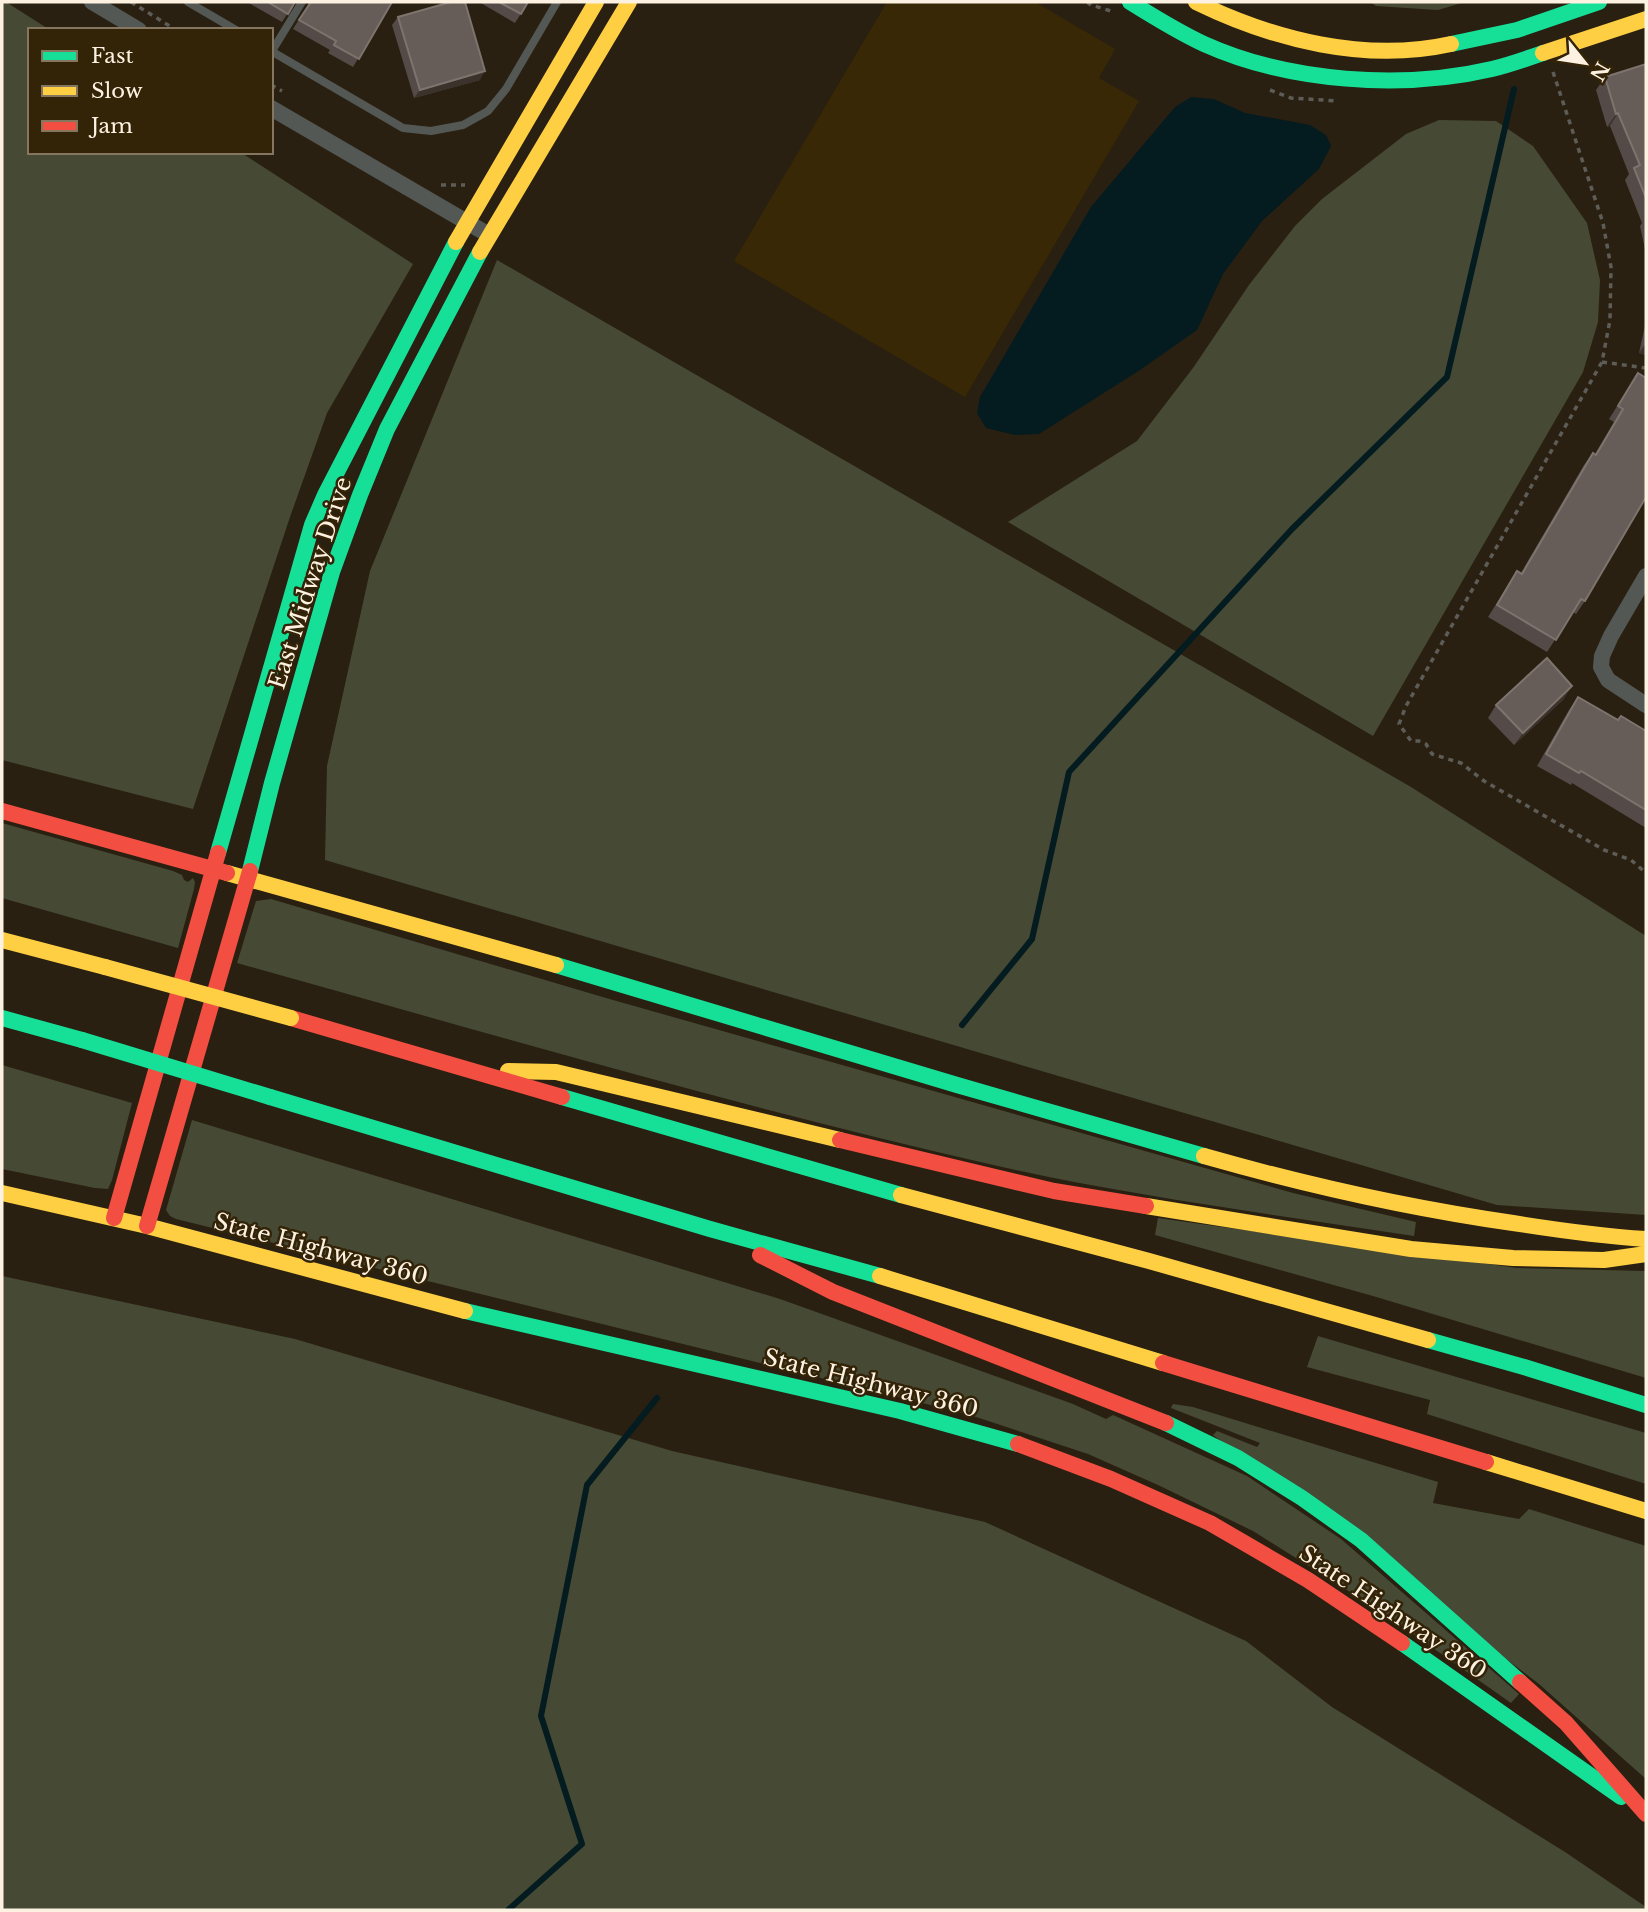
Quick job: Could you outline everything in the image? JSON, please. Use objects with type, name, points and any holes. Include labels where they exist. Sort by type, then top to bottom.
[{"type":"main road","name":"East Midway Drive","points":[[114,1217],[312,525],[466,223],[596,2]]},
{"type":"main road","name":"East Midway Drive","points":[[148,1226],[248,880],[272,783],[332,572],[360,495],[387,429],[489,236],[629,2]]},
{"type":"main road","points":[[1130,2],[1152,18],[1208,46],[1254,62],[1307,75],[1350,80],[1403,81],[1499,68],[1646,19]]},
{"type":"main road","points":[[1196,2],[1229,18],[1284,36],[1334,47],[1379,50],[1429,49],[1517,30],[1599,2]]},
{"type":"main road","points":[[2,811],[626,985],[944,1081],[1277,1177],[1463,1216],[1598,1236],[1646,1239]]},
{"type":"main road","points":[[2,940],[291,1018],[921,1201],[1338,1313],[1646,1405]]},
{"type":"main road","points":[[2,1018],[710,1229],[838,1263],[1646,1511]]},
{"type":"main road","points":[[465,1069],[556,1072],[1054,1191],[1411,1249],[1513,1258],[1604,1260],[1646,1254]]},
{"type":"main road","name":"State Highway 360","points":[[2,1193],[114,1217],[465,1311],[900,1411],[1007,1440],[1111,1479],[1210,1523],[1308,1580],[1646,1814]]},
{"type":"main road","points":[[710,1229],[833,1292],[1163,1422],[1238,1458],[1303,1498],[1361,1540],[1566,1723],[1646,1814]]},
{"type":"street","points":[[92,2],[136,28]]},
{"type":"street","points":[[273,109],[489,236]]},
{"type":"street","points":[[1646,576],[1611,636],[1602,656],[1601,667],[1608,680],[1646,705]]},
{"type":"lane","points":[[188,2],[233,28]]},
{"type":"lane","points":[[273,49],[302,2]]},
{"type":"lane","points":[[273,52],[403,128],[431,131],[463,125],[488,111],[506,89],[557,2]]},
{"type":"path","points":[[131,2],[173,28]]},
{"type":"path","points":[[1553,71],[1604,223],[1611,267],[1610,320],[1602,362],[1406,706],[1399,724],[1410,741],[1426,744],[1433,754],[1461,763],[1484,780],[1604,850],[1631,860],[1646,873]]},
{"type":"path","points":[[1602,362],[1646,368]]},
{"type":"shaded area","points":[[887,2],[1035,2],[1115,49],[1099,78],[1139,101],[965,397],[734,261]]},
{"type":"green space","points":[[2,2],[6,2],[47,28],[28,28],[28,154],[243,154],[413,264],[327,413],[193,809],[2,760]]},
{"type":"green space","points":[[1370,2],[1465,2],[1438,10],[1376,6]]},
{"type":"green space","points":[[1439,120],[1496,121],[1533,146],[1587,223],[1600,280],[1598,322],[1583,372],[1373,736],[1008,522],[1137,441],[1193,368],[1249,285],[1295,226],[1322,199],[1406,134]]},
{"type":"green space","points":[[497,260],[1411,787],[1646,936],[1646,1215],[1497,1205],[325,860],[327,766],[370,571]]},
{"type":"green space","points":[[2,823],[173,871],[188,882],[193,878],[194,889],[178,948],[2,898]]},
{"type":"green space","points":[[271,899],[606,998],[1293,1193],[1416,1222],[1414,1236],[1148,1195],[989,1164],[894,1142],[518,1042],[237,963],[256,901]]},
{"type":"green space","points":[[2,1065],[132,1103],[108,1189],[2,1169]]},
{"type":"green space","points":[[192,1120],[780,1299],[1073,1404],[1106,1419],[1113,1415],[1247,1476],[1341,1539],[1519,1694],[1511,1703],[1379,1610],[1253,1531],[1088,1454],[967,1414],[176,1219],[166,1210]]},
{"type":"green space","points":[[1158,1218],[1517,1268],[1646,1271],[1646,1378],[1373,1296],[1155,1235]]},
{"type":"green space","points":[[2,1276],[295,1339],[672,1451],[985,1522],[1246,1641],[1332,1707],[1565,1852],[1646,1907],[1646,1910],[2,1910]]},
{"type":"green space","points":[[1318,1336],[1646,1433],[1646,1484],[1427,1414],[1430,1400],[1307,1367]]},
{"type":"green space","points":[[1173,1404],[1193,1407],[1438,1482],[1433,1503],[1519,1519],[1529,1509],[1646,1546],[1646,1779],[1539,1684],[1213,1435],[1217,1431],[1257,1447],[1260,1443],[1171,1408]]},
{"type":"water","points":[[1191,97],[1214,99],[1245,113],[1310,125],[1326,135],[1331,146],[1319,169],[1262,221],[1223,274],[1197,330],[1039,434],[1015,435],[986,428],[977,413],[980,397],[1091,207],[1175,107]]},
{"type":"building","points":[[268,2],[295,2],[288,14]]},
{"type":"building","points":[[311,2],[392,2],[359,59],[334,45],[336,41],[299,20]]},
{"type":"building","points":[[451,2],[465,2],[485,71],[420,90],[398,17]]},
{"type":"building","points":[[499,2],[528,2],[521,14]]},
{"type":"building","points":[[1646,64],[1646,198],[1634,168],[1640,165],[1618,113],[1616,114],[1605,77]]},
{"type":"building","points":[[1638,373],[1646,378],[1646,497],[1585,601],[1581,599],[1556,640],[1497,605],[1517,571],[1522,574],[1593,453],[1596,455],[1623,409],[1618,406]]},
{"type":"building","points":[[1547,658],[1572,686],[1523,733],[1496,705]]},
{"type":"building","points":[[1578,697],[1618,720],[1621,716],[1646,731],[1646,810],[1581,771],[1579,773],[1546,754]]},
{"type":"waterway","points":[[962,1025],[1032,939],[1069,772],[1292,529],[1447,377],[1514,89]]},
{"type":"waterway","points":[[508,1910],[582,1844],[541,1716],[587,1485],[657,1398]]},
{"type":"traffic: fast","points":[[1130,2],[1204,44],[1237,57],[1272,67],[1346,79],[1457,76],[1511,64],[1543,53]]},
{"type":"traffic: fast","points":[[1451,44],[1517,30],[1599,2]]},
{"type":"traffic: fast","points":[[218,853],[312,525],[456,242]]},
{"type":"traffic: fast","points":[[250,871],[332,572],[360,495],[387,429],[480,252]]},
{"type":"traffic: fast","points":[[556,965],[1204,1156]]},
{"type":"traffic: fast","points":[[2,1018],[82,1040]]},
{"type":"traffic: fast","points":[[82,1040],[270,1097]]},
{"type":"traffic: fast","points":[[270,1097],[710,1229],[880,1276]]},
{"type":"traffic: fast","points":[[562,1097],[901,1195]]},
{"type":"traffic: fast","points":[[465,1311],[900,1411],[1018,1444]]},
{"type":"traffic: fast","points":[[1428,1340],[1646,1405]]},
{"type":"traffic: fast","points":[[1166,1423],[1238,1458],[1302,1498],[1361,1540],[1520,1682]]},
{"type":"traffic: fast","points":[[1402,1643],[1621,1797]]},
{"type":"traffic: slow","points":[[456,242],[596,2]]},
{"type":"traffic: slow","points":[[480,252],[629,2]]},
{"type":"traffic: slow","points":[[1196,2],[1257,27],[1320,44],[1386,51],[1451,44]]},
{"type":"traffic: slow","points":[[1543,53],[1646,19]]},
{"type":"traffic: slow","points":[[227,873],[556,965]]},
{"type":"traffic: slow","points":[[2,940],[105,967]]},
{"type":"traffic: slow","points":[[105,967],[291,1018]]},
{"type":"traffic: slow","points":[[508,1071],[556,1072],[840,1140]]},
{"type":"traffic: slow","points":[[1204,1156],[1396,1203],[1563,1230],[1646,1239]]},
{"type":"traffic: slow","points":[[2,1193],[147,1226],[465,1311]]},
{"type":"traffic: slow","points":[[901,1195],[1149,1261],[1428,1340]]},
{"type":"traffic: slow","points":[[1146,1206],[1411,1249],[1513,1258],[1604,1260],[1646,1254]]},
{"type":"traffic: slow","points":[[880,1276],[1163,1363]]},
{"type":"traffic: slow","points":[[1486,1462],[1646,1511]]},
{"type":"traffic: jam","points":[[2,811],[227,873]]},
{"type":"traffic: jam","points":[[114,1218],[218,853]]},
{"type":"traffic: jam","points":[[147,1226],[250,871]]},
{"type":"traffic: jam","points":[[291,1018],[562,1097]]},
{"type":"traffic: jam","points":[[840,1140],[1054,1191],[1146,1206]]},
{"type":"traffic: jam","points":[[760,1255],[833,1292],[1166,1423]]},
{"type":"traffic: jam","points":[[1163,1363],[1486,1462]]},
{"type":"traffic: jam","points":[[1018,1444],[1111,1479],[1210,1523],[1308,1580],[1402,1643]]},
{"type":"traffic: jam","points":[[1520,1682],[1566,1723],[1646,1814]]}]
